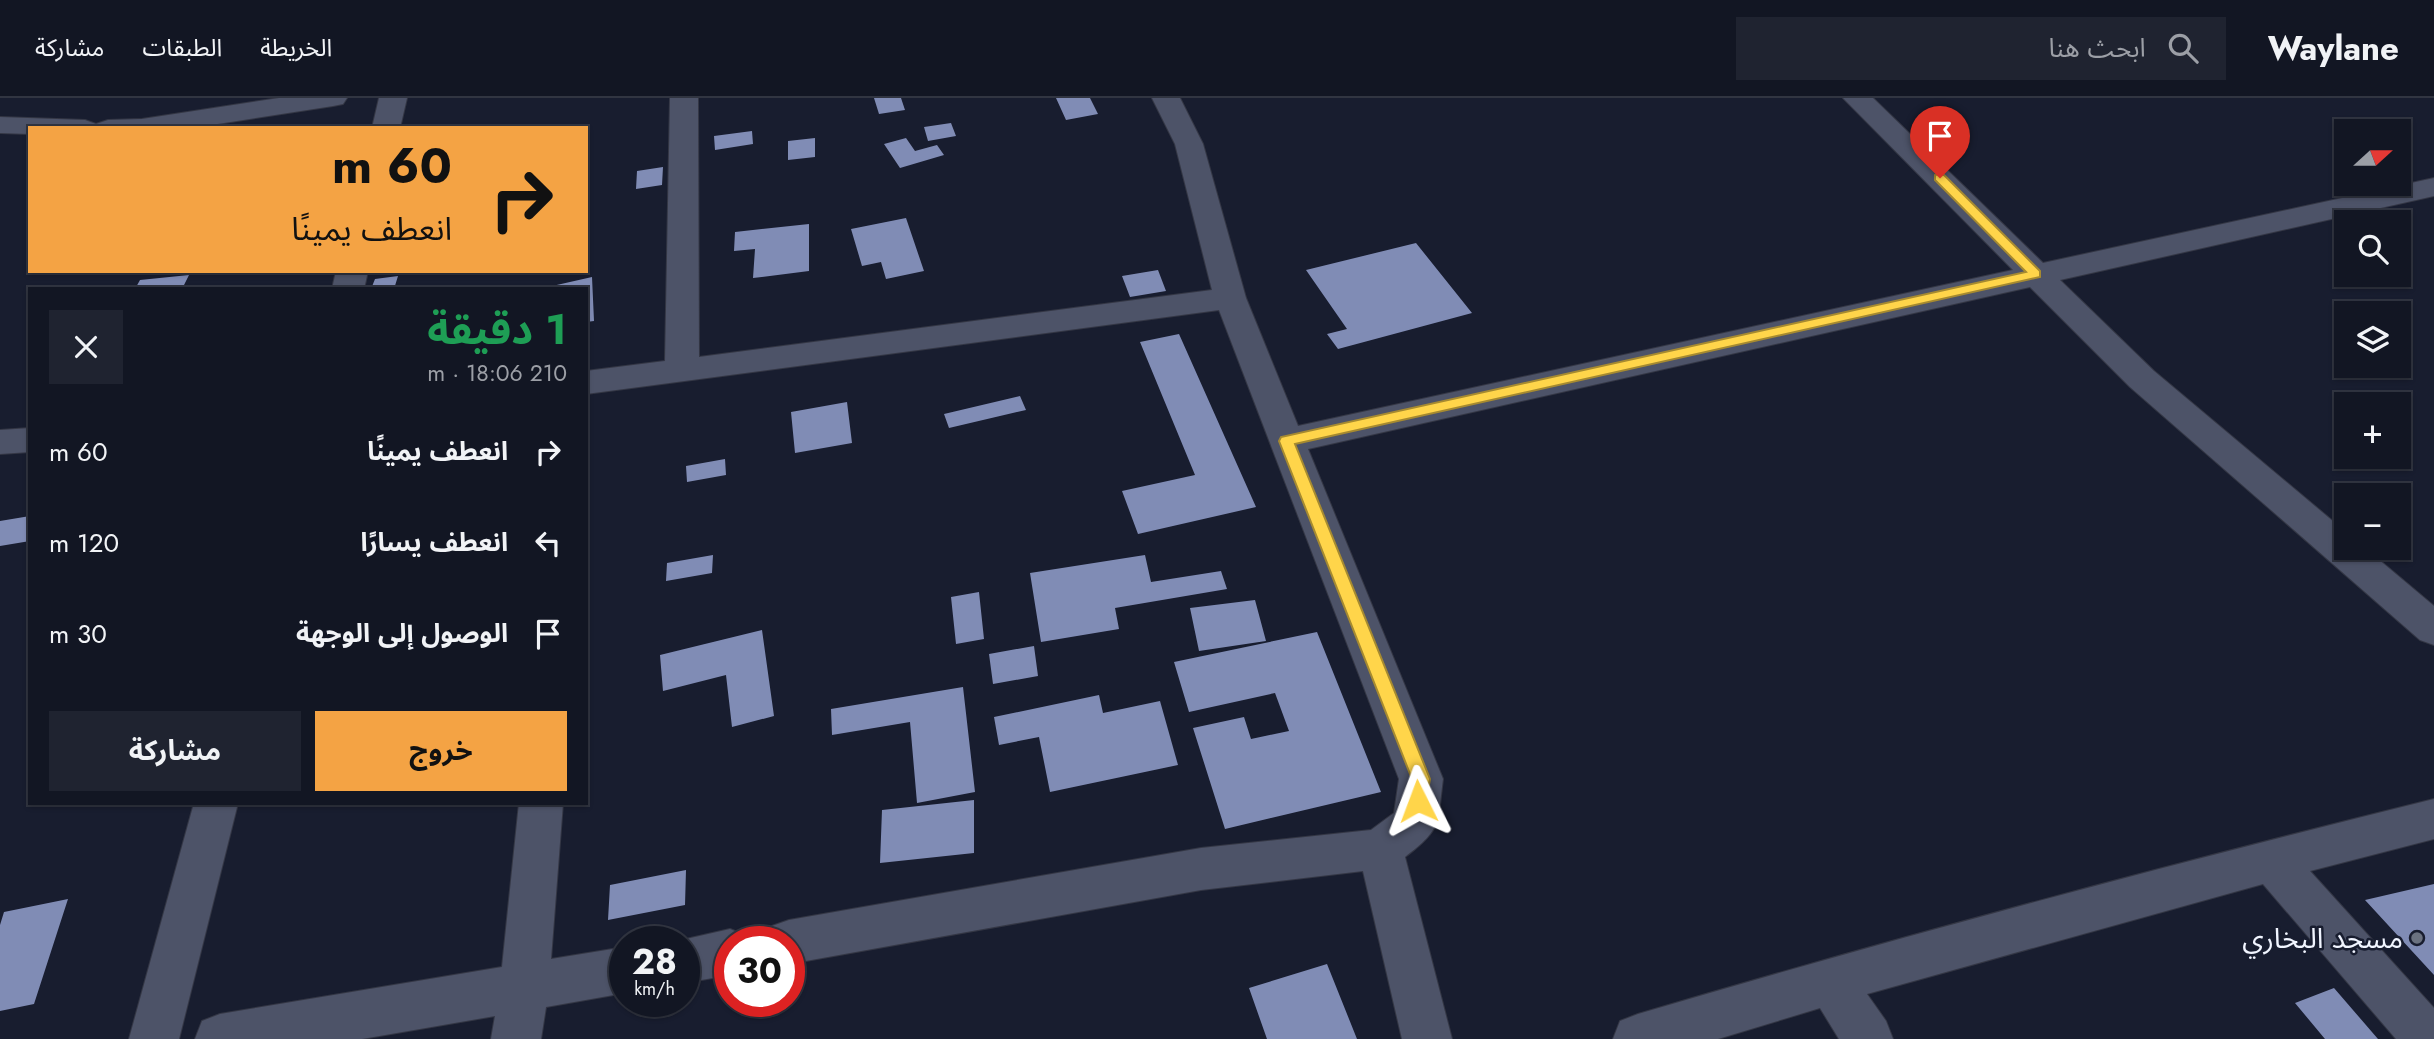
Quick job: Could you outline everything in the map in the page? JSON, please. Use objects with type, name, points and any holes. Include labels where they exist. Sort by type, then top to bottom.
[{"type":"street","points":[[0,151],[8,125],[34,98]]},
{"type":"street","points":[[149,126],[333,98]]},
{"type":"street","points":[[386,126],[393,98]]},
{"type":"street","points":[[682,369],[684,98]]},
{"type":"street","points":[[805,939],[1201,869],[1380,849],[1415,823],[1421,779],[1230,298],[1189,144],[1166,98]]},
{"type":"street","points":[[1857,98],[2142,379],[2434,629]]},
{"type":"street","points":[[8,125],[34,126]]},
{"type":"street","points":[[1287,441],[2434,187]]},
{"type":"street","points":[[588,383],[1230,298]]},
{"type":"street","points":[[0,442],[28,440]]},
{"type":"street","points":[[154,1039],[215,805]]},
{"type":"street","points":[[516,1039],[524,988],[541,805]]},
{"type":"street","points":[[1638,1039],[1830,980],[2271,860],[2434,819]]},
{"type":"street","points":[[1380,849],[1427,1039]]},
{"type":"street","points":[[2271,860],[2429,1039]]},
{"type":"street","points":[[220,1039],[609,973]]},
{"type":"street","points":[[1830,980],[1868,1039]]},
{"type":"building","points":[[874,98],[901,98],[905,110],[879,114]]},
{"type":"building","points":[[1056,98],[1090,98],[1098,114],[1066,120]]},
{"type":"building","points":[[951,123],[956,136],[928,141],[924,127]]},
{"type":"building","points":[[752,131],[753,144],[715,150],[714,136]]},
{"type":"building","points":[[815,138],[815,157],[788,160],[788,141]]},
{"type":"building","points":[[906,138],[915,151],[937,145],[944,155],[900,168],[884,144]]},
{"type":"building","points":[[663,167],[662,185],[636,189],[637,171]]},
{"type":"building","points":[[906,218],[924,271],[886,279],[881,262],[862,266],[851,229]]},
{"type":"building","points":[[809,224],[809,271],[753,278],[755,249],[734,251],[735,232]]},
{"type":"building","points":[[1416,243],[1472,313],[1338,349],[1327,334],[1347,329],[1306,270]]},
{"type":"building","points":[[1158,270],[1166,291],[1130,297],[1122,276]]},
{"type":"building","points":[[189,275],[183,287],[136,287],[140,280]]},
{"type":"building","points":[[398,276],[395,287],[372,287],[375,279]]},
{"type":"building","points":[[592,277],[594,321],[588,322],[588,287],[548,287]]},
{"type":"building","points":[[1179,334],[1256,507],[1138,534],[1122,491],[1195,475],[1140,342]]},
{"type":"building","points":[[1020,396],[1026,410],[949,428],[944,414]]},
{"type":"building","points":[[847,402],[852,443],[795,453],[791,412]]},
{"type":"building","points":[[725,459],[726,475],[687,482],[686,466]]},
{"type":"building","points":[[28,516],[28,541],[0,546],[0,521]]},
{"type":"building","points":[[713,555],[712,573],[666,581],[667,563]]},
{"type":"building","points":[[1145,555],[1151,582],[1221,571],[1227,589],[1115,608],[1119,629],[1041,642],[1030,573]]},
{"type":"building","points":[[979,592],[984,639],[956,644],[951,597]]},
{"type":"building","points":[[1255,600],[1266,641],[1199,651],[1190,608]]},
{"type":"building","points":[[762,630],[774,716],[732,727],[726,675],[663,691],[660,655]]},
{"type":"building","points":[[1317,632],[1381,792],[1225,829],[1193,728],[1244,717],[1251,739],[1289,731],[1275,693],[1189,712],[1174,662]]},
{"type":"building","points":[[1034,646],[1038,676],[993,684],[989,654]]},
{"type":"building","points":[[963,687],[975,792],[917,803],[910,722],[832,735],[831,709]]},
{"type":"building","points":[[1099,695],[1103,713],[1160,701],[1178,765],[1050,792],[1039,737],[999,745],[994,717]]},
{"type":"building","points":[[974,800],[974,853],[880,863],[882,810]]},
{"type":"building","points":[[686,870],[685,905],[608,920],[610,885]]},
{"type":"building","name":"مسجد البخاري","points":[[2434,884],[2434,975],[2365,900]]},
{"type":"building","points":[[68,899],[34,1004],[0,1011],[0,925],[4,912]]},
{"type":"building","points":[[1327,964],[1357,1039],[1267,1039],[1249,988]]},
{"type":"building","points":[[2334,988],[2378,1039],[2325,1039],[2295,1003]]},
{"type":"place","name":"مسجد البخاري","points":[[2417,938]]},
{"type":"route","points":[[1418,801],[1421,779],[1287,441],[2036,274],[1940,178]]}]
